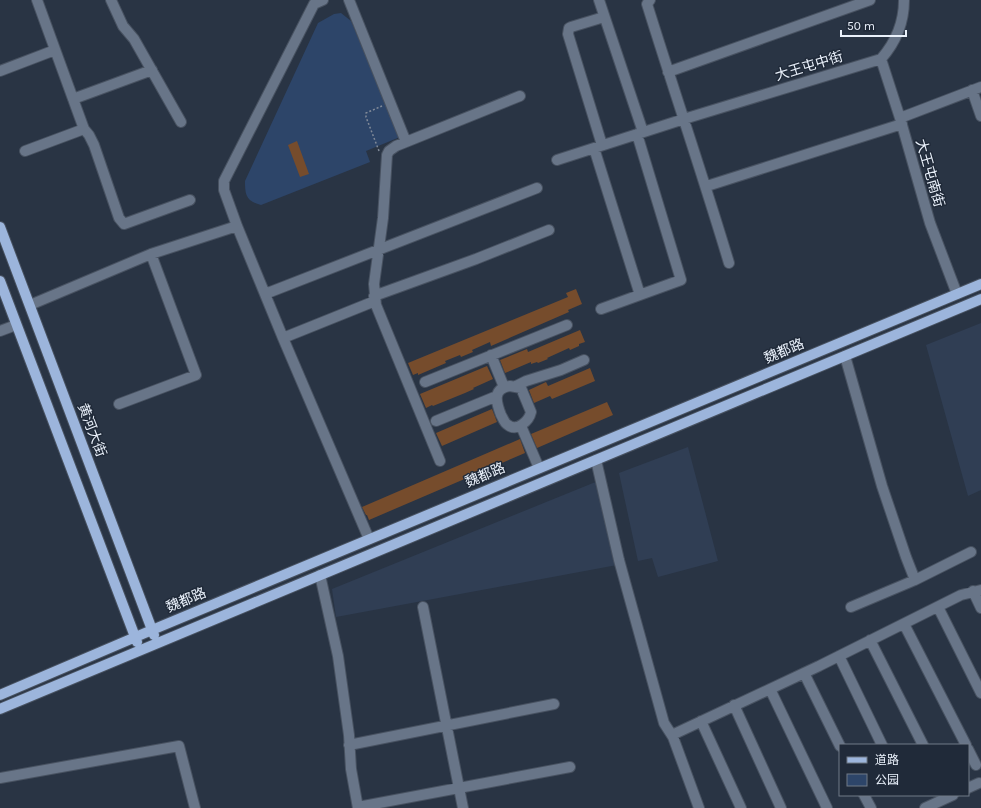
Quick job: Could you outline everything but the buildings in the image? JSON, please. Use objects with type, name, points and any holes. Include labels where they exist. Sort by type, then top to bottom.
[{"type":"main road","name":"黄河大街","points":[[0,227],[157,643]]},
{"type":"main road","points":[[0,281],[139,650]]},
{"type":"main road","name":"魏都路","points":[[0,695],[538,468],[981,284]]},
{"type":"main road","name":"魏都路","points":[[0,709],[981,299]]},
{"type":"street","points":[[37,0],[84,129],[89,134],[94,145],[119,218],[124,224],[190,200]]},
{"type":"street","points":[[111,0],[123,26],[134,39],[181,122]]},
{"type":"street","points":[[349,0],[406,142]]},
{"type":"street","points":[[599,0],[640,133],[681,280],[601,308]]},
{"type":"street","points":[[650,0],[647,4],[706,186],[729,263]]},
{"type":"street","points":[[668,72],[870,0]]},
{"type":"street","points":[[881,58],[896,37],[901,27],[904,0]]},
{"type":"street","points":[[316,1],[224,181],[224,190],[236,226],[264,294],[369,539]]},
{"type":"street","points":[[604,16],[571,27],[569,28],[568,34],[640,294]]},
{"type":"street","points":[[0,71],[55,50]]},
{"type":"street","name":"大王屯中街","points":[[557,160],[881,58]]},
{"type":"street","name":"大王屯南街","points":[[881,58],[901,121],[930,223],[957,294]]},
{"type":"street","points":[[73,99],[152,70]]},
{"type":"street","points":[[706,186],[901,121],[977,89],[981,116]]},
{"type":"street","points":[[440,461],[374,298],[374,284],[383,218],[387,155],[388,151],[406,142],[520,96]]},
{"type":"street","points":[[25,151],[84,129]]},
{"type":"street","points":[[264,294],[537,188]]},
{"type":"street","points":[[30,305],[151,254],[236,226]]},
{"type":"street","points":[[283,338],[374,298],[549,230]]},
{"type":"street","points":[[120,404],[196,375],[151,254]]},
{"type":"street","points":[[0,331],[16,325]]},
{"type":"street","points":[[425,382],[567,325]]},
{"type":"street","points":[[491,355],[504,387]]},
{"type":"street","points":[[845,356],[882,486],[915,580]]},
{"type":"street","points":[[516,386],[521,388],[531,412],[526,422],[521,426],[513,427],[509,426],[505,422],[497,404],[497,396],[500,390],[504,387],[516,386],[526,381],[561,370],[584,360]]},
{"type":"street","points":[[436,421],[497,396]]},
{"type":"street","points":[[521,426],[538,468]]},
{"type":"street","points":[[596,460],[619,560],[664,723],[672,735],[698,808]]},
{"type":"street","points":[[851,607],[915,580],[971,552]]},
{"type":"street","points":[[320,575],[338,656],[350,736],[351,769],[358,808],[570,767]]},
{"type":"street","points":[[672,735],[804,673],[961,595],[977,591],[981,608]]},
{"type":"street","points":[[423,607],[463,808]]},
{"type":"street","points":[[938,607],[981,693]]},
{"type":"street","points":[[904,624],[965,744]]},
{"type":"street","points":[[870,640],[922,744]]},
{"type":"street","points":[[839,656],[882,744]]},
{"type":"street","points":[[804,673],[839,744]]},
{"type":"street","points":[[770,689],[827,808]]},
{"type":"street","points":[[350,745],[554,704]]},
{"type":"street","points":[[734,706],[781,808]]},
{"type":"street","points":[[701,721],[741,808]]},
{"type":"street","points":[[0,778],[179,746],[195,808]]},
{"type":"street","points":[[969,751],[976,765]]},
{"type":"street","points":[[969,788],[979,783]]},
{"type":"street","points":[[865,796],[871,808]]},
{"type":"street","points":[[925,808],[951,796]]},
{"type":"path","points":[[386,170],[366,117],[366,112],[390,102]]},
{"type":"shaded area","points":[[981,323],[981,490],[968,496],[926,345]]},
{"type":"shaded area","points":[[688,447],[718,561],[658,577],[652,558],[638,561],[619,473]]},
{"type":"shaded area","points":[[598,481],[617,565],[336,617],[332,589]]},
{"type":"green space","points":[[341,13],[351,21],[400,137],[366,151],[370,162],[261,205],[252,202],[246,194],[245,181],[318,23],[334,14]]}]
